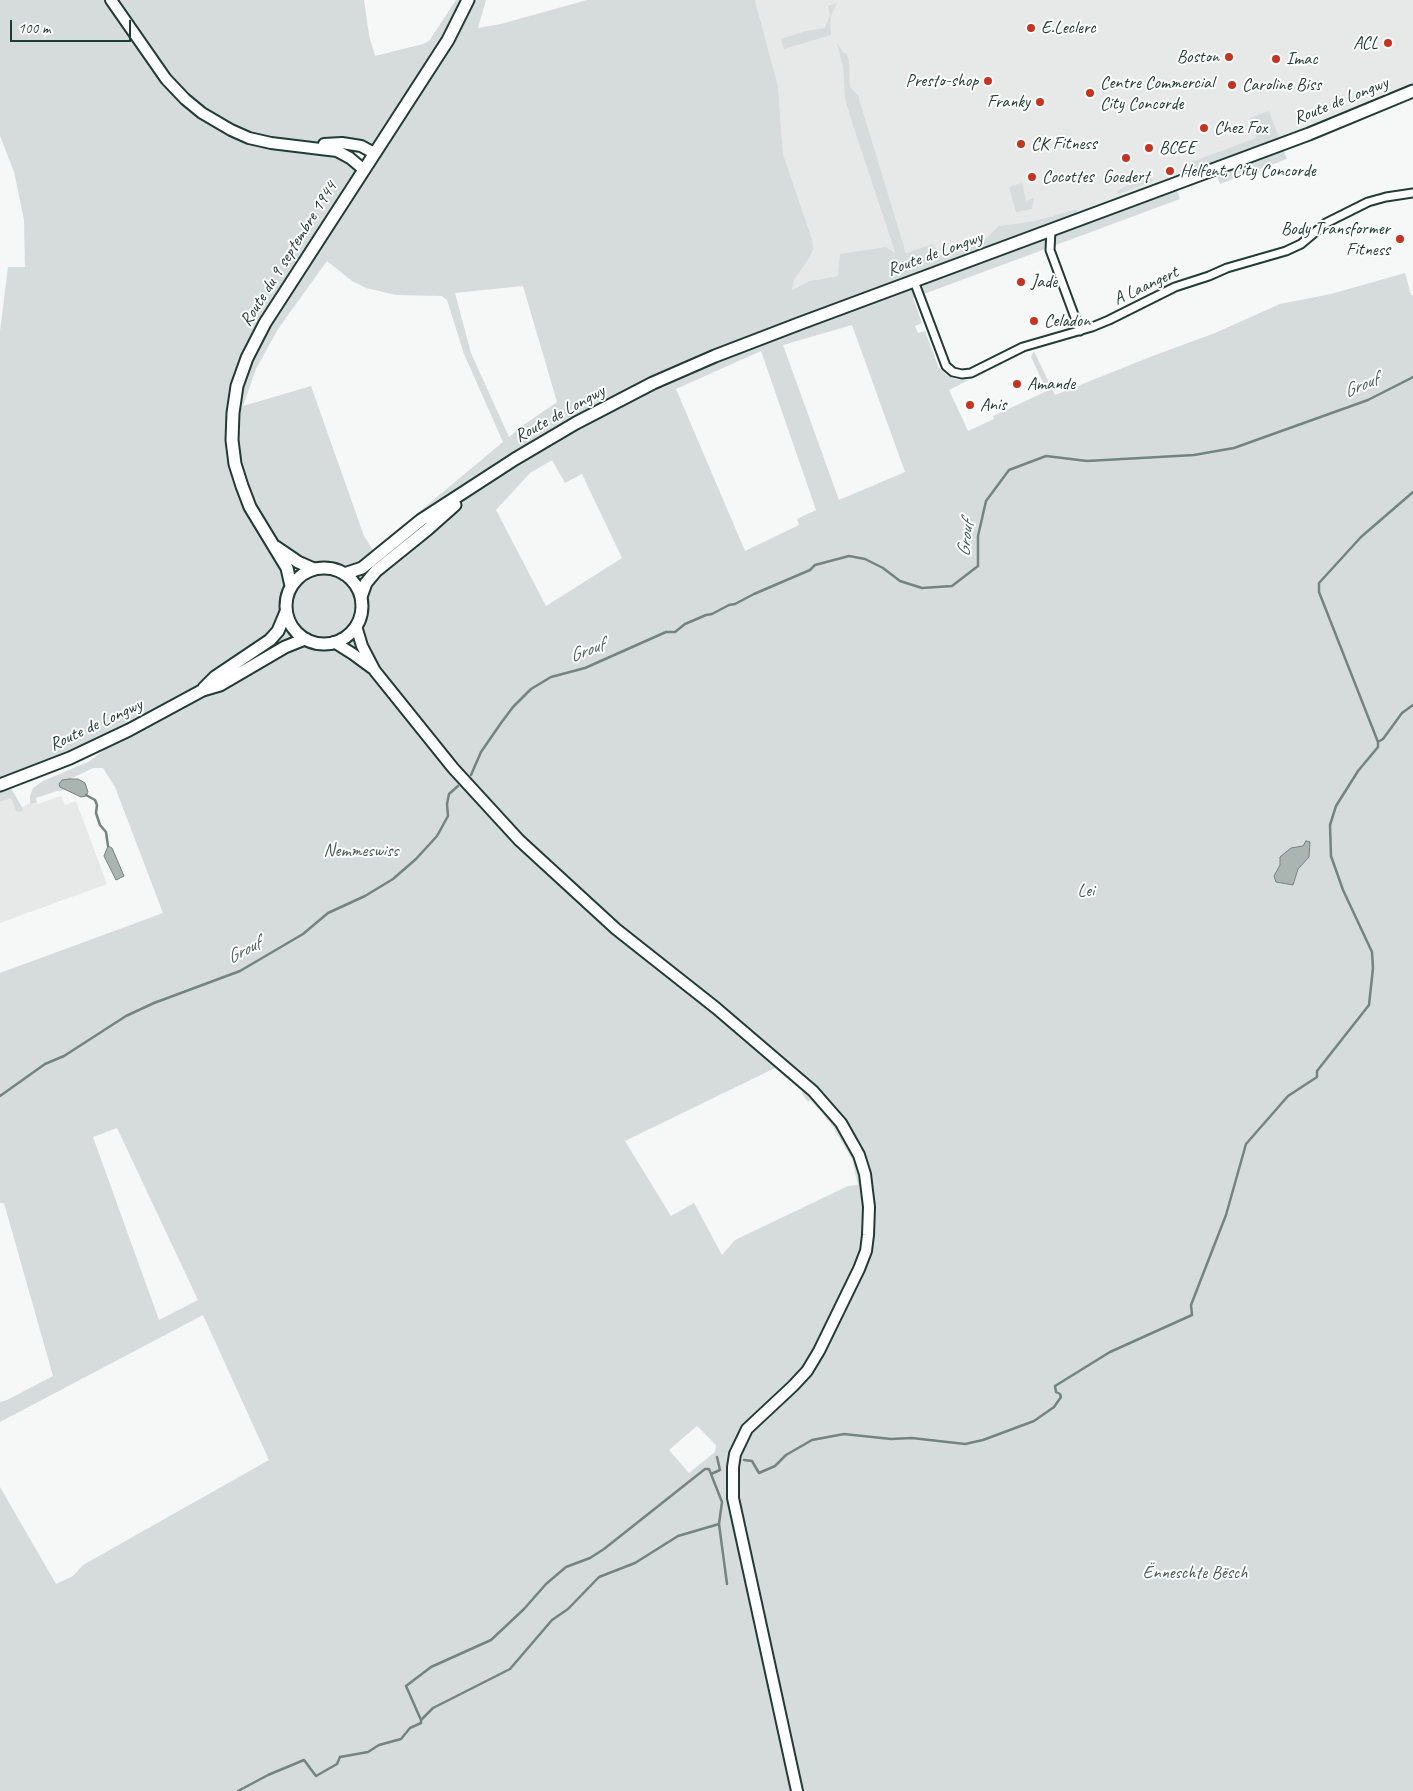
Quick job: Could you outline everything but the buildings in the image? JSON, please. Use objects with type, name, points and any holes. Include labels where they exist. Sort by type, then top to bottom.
[{"type":"main road","points":[[111,0],[166,79],[202,113],[249,138],[295,147],[337,151],[350,158],[363,169]]},
{"type":"main road","name":"Route du 9 septembre 1944","points":[[291,586],[287,568],[250,507],[235,464],[232,440],[232,413],[237,386],[248,358],[266,323],[363,169],[448,40],[468,0]]},
{"type":"main road","name":"Route de Longwy","points":[[344,574],[362,568],[421,520],[482,480],[576,423],[653,383],[715,356],[1309,134],[1413,92]]},
{"type":"main road","points":[[295,147],[342,143],[361,146],[374,153]]},
{"type":"main road","name":"Route de Longwy","points":[[361,597],[366,583],[376,571],[428,529],[482,480]]},
{"type":"main road","points":[[275,546],[298,562],[314,569],[330,569],[344,574],[352,580],[361,597],[362,607],[356,626],[343,639],[324,644],[314,643],[304,639],[292,628],[286,612],[286,603],[291,586],[305,573],[314,569]]},
{"type":"main road","name":"Route de Longwy","points":[[203,690],[215,677],[270,640],[278,631],[286,612]]},
{"type":"main road","points":[[356,626],[362,646],[374,671]]},
{"type":"main road","name":"Route de Longwy","points":[[0,785],[70,758],[121,734],[203,690],[220,685],[285,647],[304,639]]},
{"type":"main road","points":[[334,642],[374,671],[453,768],[520,840],[616,930],[716,1008],[812,1091],[841,1123],[859,1155],[865,1174],[869,1208],[866,1251],[859,1269],[823,1343],[807,1371],[747,1428],[735,1454],[733,1467],[733,1498],[797,1791]]},
{"type":"street","name":"A Laangert","points":[[914,281],[946,366],[953,372],[971,373],[1023,347],[1109,320],[1175,287],[1227,268],[1286,251],[1301,244],[1326,223],[1368,202],[1413,193]]},
{"type":"street","points":[[1051,230],[1050,250],[1080,330]]},
{"type":"shaded area","points":[[755,0],[1413,0],[1413,91],[1214,169],[1217,175],[1177,190],[1175,184],[1079,219],[1075,209],[1035,221],[998,226],[985,239],[940,255],[932,244],[906,253],[858,95],[850,87],[848,66],[844,54],[836,43],[843,67],[845,99],[895,254],[838,276],[809,281],[791,290],[794,280],[810,257],[812,239],[783,154],[778,86]]},
{"type":"shaded area","points":[[78,779],[85,783],[88,792],[86,796],[81,797],[60,787],[59,784],[62,780]]},
{"type":"shaded area","points":[[61,796],[65,805],[76,801],[107,884],[0,923],[0,802],[11,798],[16,811],[23,810],[22,807],[30,803],[37,802],[38,804]]},
{"type":"shaded area","points":[[1306,841],[1310,842],[1309,857],[1298,869],[1293,885],[1276,882],[1274,876],[1280,865],[1280,857],[1291,848],[1303,846]]},
{"type":"shaded area","points":[[108,846],[112,848],[124,876],[116,880],[104,856]]},
{"type":"green space","points":[[0,0],[364,0],[369,35],[375,56],[429,41],[456,0],[486,0],[478,28],[501,24],[587,0],[755,0],[778,86],[783,154],[812,239],[813,249],[810,257],[794,280],[792,290],[809,281],[838,276],[840,254],[886,247],[895,253],[845,99],[843,67],[836,42],[846,53],[849,60],[850,87],[858,95],[906,253],[932,244],[940,255],[985,239],[998,226],[1035,221],[1076,209],[1079,219],[1175,184],[1180,199],[913,298],[922,323],[915,326],[918,333],[925,331],[939,368],[955,379],[969,380],[949,390],[968,431],[994,419],[993,416],[1047,391],[1031,357],[1034,351],[1055,395],[1215,333],[1280,304],[1331,294],[1405,273],[1411,295],[1413,295],[1413,1791],[0,1791],[0,1487],[56,1584],[73,1576],[83,1565],[269,1460],[203,1315],[0,1422],[0,1402],[53,1376],[4,1203],[0,1203],[0,973],[163,913],[115,787],[103,768],[93,768],[70,779],[62,780],[60,786],[66,790],[36,798],[37,802],[30,803],[33,788],[43,781],[90,761],[127,732],[8,783],[22,807],[23,810],[20,812],[16,811],[11,798],[0,802],[0,331],[8,267],[25,267],[24,220],[14,172],[0,136]],"holes":[[[323,144],[374,153],[363,169]],[[327,261],[352,281],[366,288],[396,295],[442,296],[447,300],[464,354],[503,442],[373,550],[364,536],[311,386],[243,406],[256,369],[278,329]],[[523,286],[557,402],[509,437],[471,353],[455,293]],[[852,325],[905,472],[839,500],[783,345]],[[761,351],[816,510],[797,519],[799,525],[745,551],[676,389]],[[552,460],[565,483],[582,474],[622,558],[546,606],[496,510],[530,473]],[[775,1068],[802,1091],[808,1102],[810,1100],[823,1114],[852,1159],[858,1185],[848,1186],[735,1240],[722,1255],[694,1203],[671,1216],[625,1141]],[[117,1128],[198,1300],[159,1320],[93,1137]],[[697,1426],[716,1445],[715,1452],[689,1473],[669,1450]]]},
{"type":"green space","points":[[837,3],[831,16],[831,35],[784,49],[781,39],[806,31],[825,28],[830,15],[828,6]]},
{"type":"green space","points":[[1269,111],[1287,159],[1220,184],[1212,163],[1187,168],[1186,164],[1256,138],[1250,118]]},
{"type":"green space","points":[[1151,177],[1153,181],[1118,194],[1117,191],[1126,186]]},
{"type":"green space","points":[[1022,183],[1026,201],[1034,198],[1032,209],[1016,212],[1009,187]]},
{"type":"waterway","name":"Grouf","points":[[471,775],[481,752],[501,723],[513,707],[531,689],[551,677],[585,668],[666,632],[675,632],[685,624],[712,614],[810,570],[815,565],[849,556],[865,559],[883,568],[900,581],[922,588],[952,586],[978,566],[978,536],[986,501],[1009,470],[1046,456],[1087,461],[1194,455],[1234,448],[1368,400],[1413,377]]},
{"type":"waterway","points":[[744,1460],[752,1461],[759,1473],[775,1466],[786,1455],[812,1440],[844,1434],[891,1439],[912,1438],[965,1444],[983,1440],[1034,1421],[1054,1407],[1061,1397],[1056,1392],[1055,1386],[1110,1352],[1192,1315],[1191,1305],[1226,1215],[1246,1144],[1288,1096],[1317,1077],[1317,1071],[1369,1005],[1373,968],[1372,952],[1343,890],[1331,856],[1330,825],[1336,806],[1358,771],[1378,747],[1378,742],[1319,592],[1319,583],[1361,537],[1413,492]]},
{"type":"waterway","points":[[1378,742],[1383,739],[1402,713],[1413,705]]},
{"type":"waterway","name":"Grouf","points":[[0,1096],[45,1064],[64,1056],[126,1016],[154,1003],[240,971],[303,934],[328,913],[365,896],[393,879],[416,859],[437,836],[448,816],[447,804],[449,794],[458,786]]},
{"type":"waterway","points":[[86,795],[95,800],[97,805],[96,813],[100,825],[106,832],[108,846]]},
{"type":"waterway","points":[[421,1720],[406,1686],[431,1667],[491,1640],[524,1609],[546,1584],[566,1567],[590,1558],[604,1549],[705,1469],[709,1469],[711,1474],[720,1470],[717,1457]]},
{"type":"waterway","points":[[238,1791],[268,1775],[304,1760],[316,1776],[337,1764],[340,1757],[368,1752],[379,1745],[401,1739],[410,1728],[421,1723],[421,1720],[433,1708],[510,1669],[552,1620],[568,1609],[599,1577],[635,1563],[678,1536],[719,1524],[722,1502],[711,1474]]},
{"type":"waterway","points":[[719,1524],[727,1584]]},
{"type":"place","name":"E.Leclerc","points":[[1031,28]]},
{"type":"place","name":"ACL","points":[[1388,43]]},
{"type":"place","name":"Boston","points":[[1229,57]]},
{"type":"place","name":"Imac","points":[[1276,59]]},
{"type":"place","name":"Presto-shop","points":[[988,81]]},
{"type":"place","name":"Caroline Biss","points":[[1232,85]]},
{"type":"place","name":"Centre Commercial City Concorde","points":[[1090,93]]},
{"type":"place","name":"Franky","points":[[1040,102]]},
{"type":"place","name":"Chez Fox","points":[[1204,128]]},
{"type":"place","name":"CK Fitness","points":[[1021,144]]},
{"type":"place","name":"BCEE","points":[[1149,148]]},
{"type":"place","name":"Goedert","points":[[1126,158]]},
{"type":"place","name":"Helfent, City Concorde","points":[[1170,171]]},
{"type":"place","name":"Cocottes","points":[[1032,177]]},
{"type":"place","name":"Body Transformer Fitness","points":[[1400,239]]},
{"type":"place","name":"Jade","points":[[1021,282]]},
{"type":"place","name":"Celadon","points":[[1034,321]]},
{"type":"place","name":"Amande","points":[[1017,384]]},
{"type":"place","name":"Anis","points":[[970,405]]},
{"type":"park label","name":"Nemmeswiss","points":[[361,851]]},
{"type":"park label","name":"Lei","points":[[1086,891]]},
{"type":"park label","name":"Ënneschte Bësch","points":[[1195,1573]]}]
